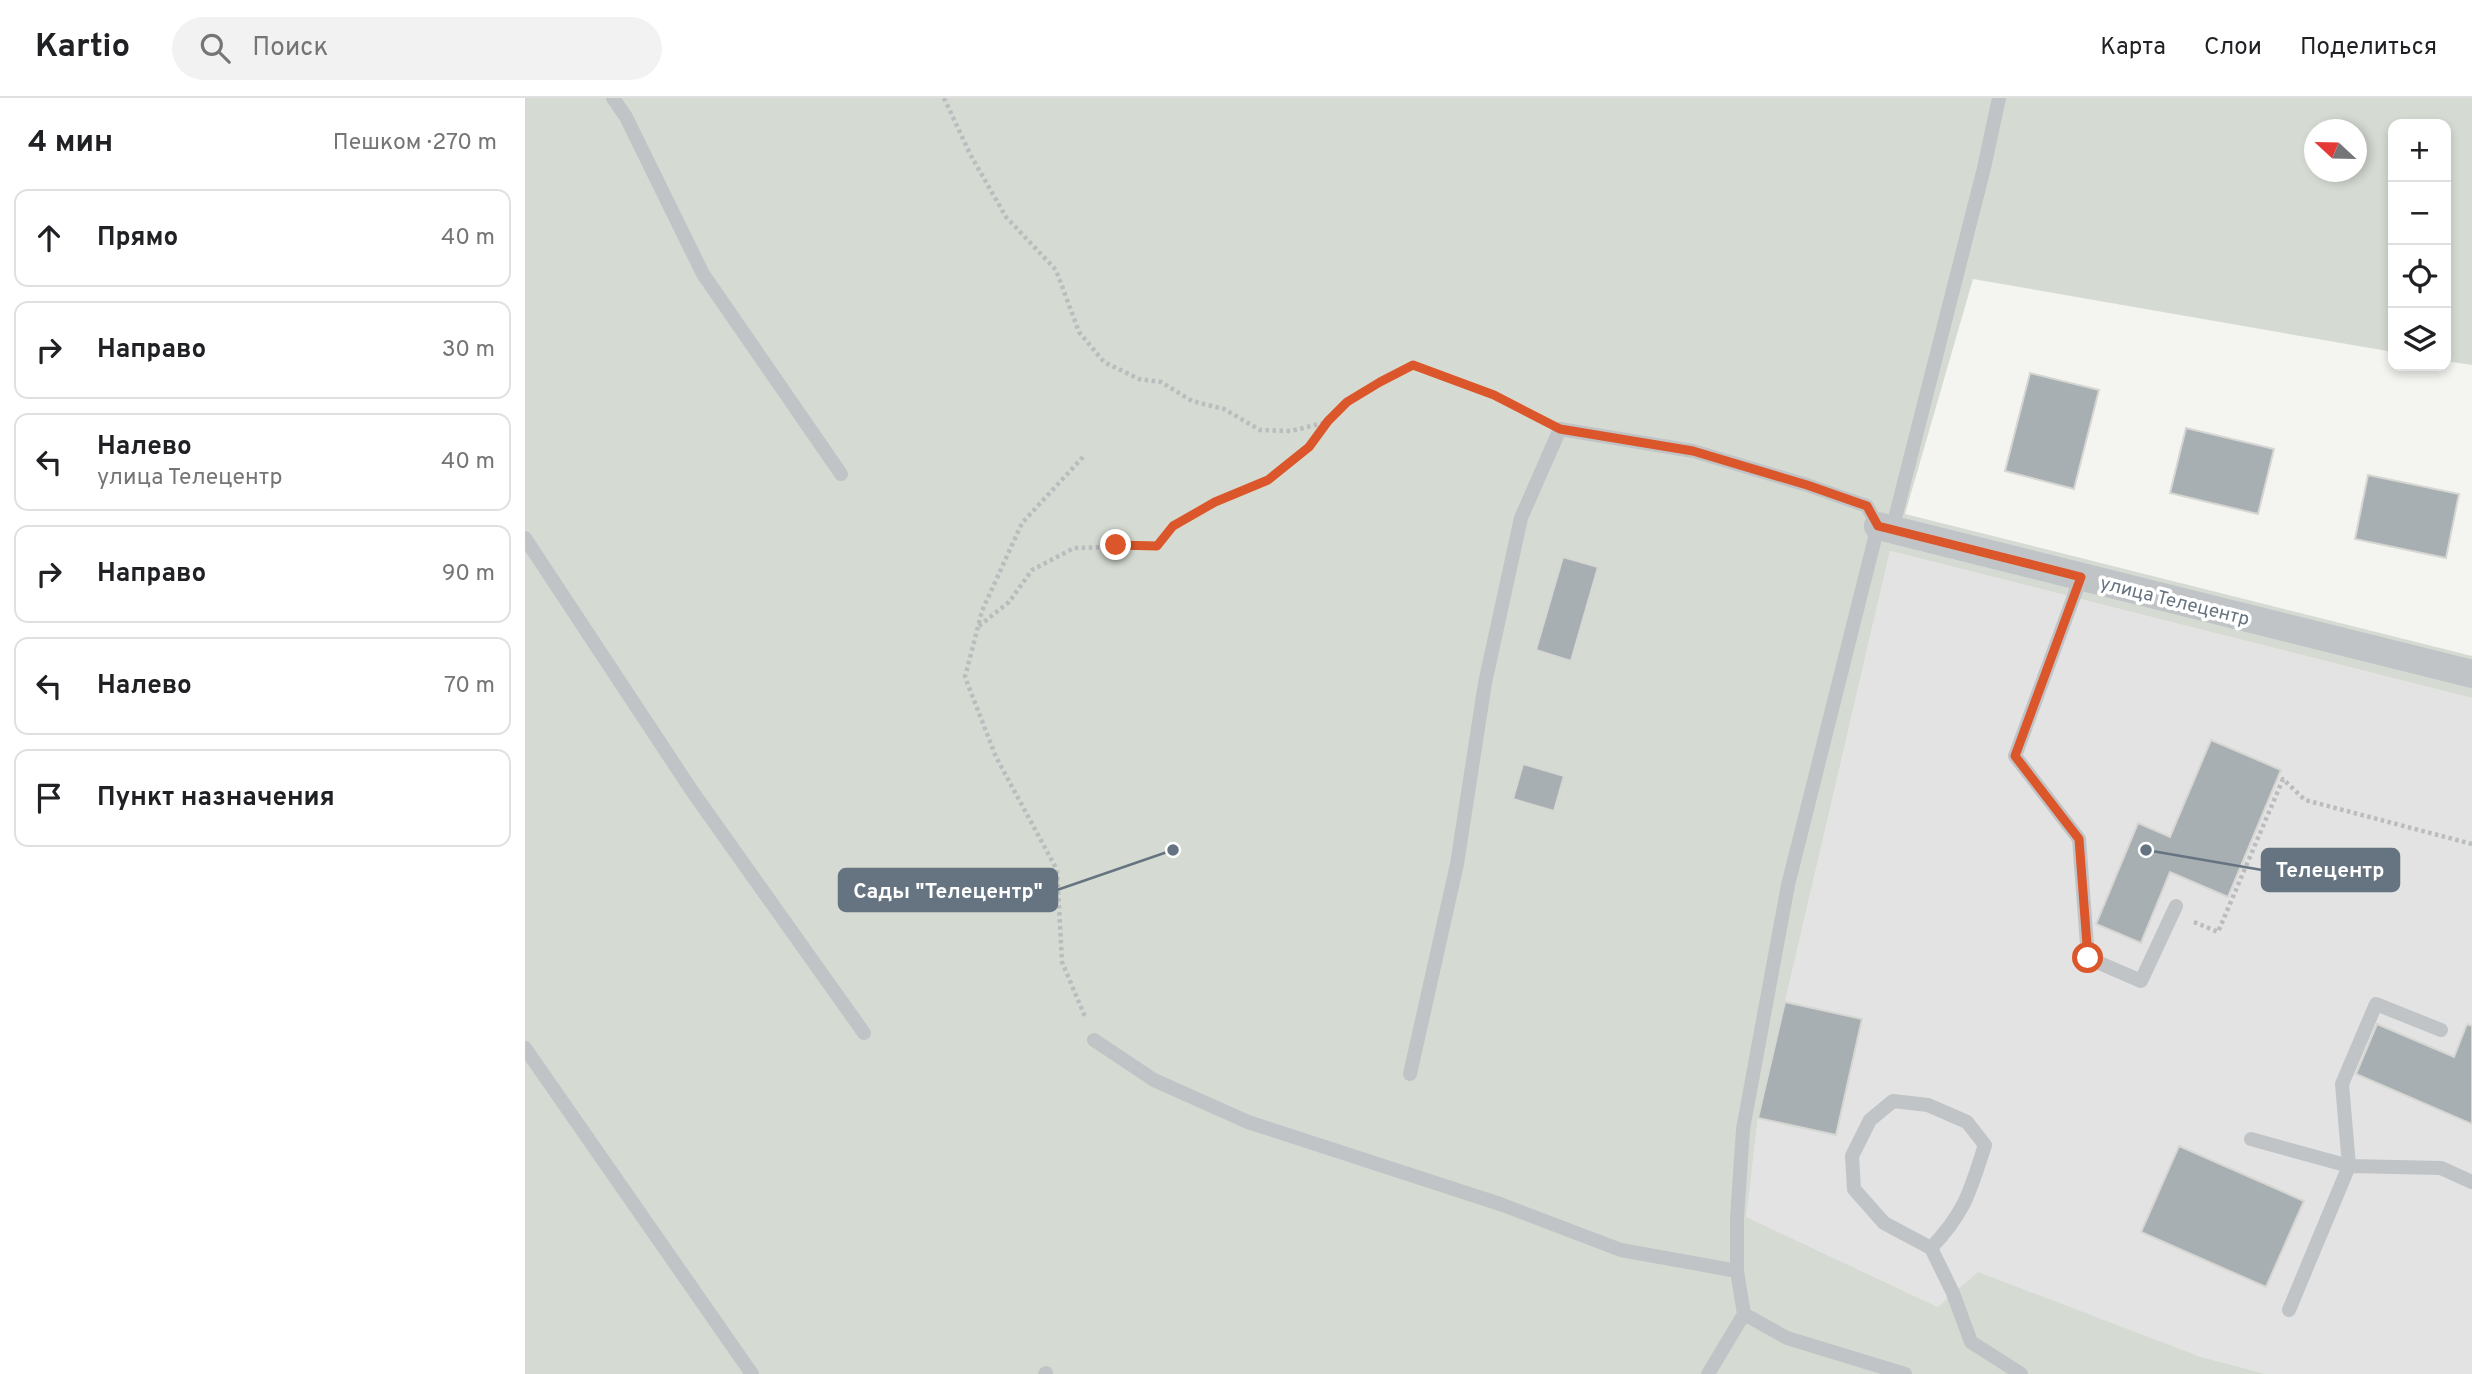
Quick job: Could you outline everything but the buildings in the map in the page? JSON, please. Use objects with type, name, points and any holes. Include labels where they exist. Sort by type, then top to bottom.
[{"type":"street","name":"улица Телецентр","points":[[1885,528],[2472,674]]},
{"type":"lane","points":[[613,98],[626,117],[703,274],[841,474]]},
{"type":"lane","points":[[1707,1374],[1744,1314],[1737,1271],[1737,1218],[1743,1129],[1787,885],[1981,181],[1999,98]]},
{"type":"lane","points":[[1410,1074],[1457,864],[1485,684],[1521,518],[1560,429],[1693,451],[1807,485],[1867,506],[1885,528]]},
{"type":"lane","points":[[525,538],[692,791],[864,1033]]},
{"type":"lane","points":[[2081,577],[2015,756],[2079,839],[2088,958],[2141,981],[2175,910]]},
{"type":"lane","points":[[2289,1310],[2349,1166],[2342,1084],[2376,1003],[2441,1030]]},
{"type":"lane","points":[[1094,1040],[1154,1080],[1248,1122],[1500,1205],[1621,1250],[1737,1271]]},
{"type":"lane","points":[[525,1048],[752,1374]]},
{"type":"lane","points":[[1931,1248],[1953,1225],[1968,1200],[1985,1144],[1967,1122],[1928,1105],[1893,1101],[1870,1119],[1852,1156],[1854,1189],[1884,1223],[1931,1248],[1953,1293],[1971,1342],[2021,1374]]},
{"type":"lane","points":[[2251,1139],[2349,1166],[2441,1168],[2472,1182]]},
{"type":"lane","points":[[1744,1314],[1787,1338],[1905,1374]]},
{"type":"path","points":[[944,98],[970,154],[1006,217],[1056,270],[1079,332],[1104,362],[1139,379],[1161,382],[1192,401],[1224,409],[1260,430],[1291,431],[1328,421]]},
{"type":"path","points":[[979,626],[1009,603],[1032,570],[1074,548],[1157,546],[1173,526],[1215,502],[1268,480],[1309,447],[1328,421],[1347,402],[1413,365],[1494,395],[1560,429]]},
{"type":"path","points":[[1083,457],[1022,523],[982,611],[965,677],[996,757],[1057,870],[1062,962],[1094,1040]]},
{"type":"path","points":[[2175,910],[2218,932],[2283,779],[2305,800],[2472,844]]},
{"type":"shaded area","points":[[525,98],[2472,98],[2472,365],[2451,362],[2451,119],[2388,119],[2388,351],[1973,279],[1905,514],[2472,656],[2472,698],[1890,551],[1758,1118],[1746,1217],[1938,1307],[1978,1272],[2198,1356],[2266,1374],[525,1374]]},
{"type":"shaded area","points":[[1890,551],[2472,698],[2472,1374],[2266,1374],[2198,1356],[1938,1307],[1745,1217],[1758,1118]]},
{"type":"place","name":"Сады \"Телецентр\"","points":[[1173,850]]},
{"type":"place","name":"Телецентр","points":[[2146,850]]},
{"type":"route","points":[[1116,545],[1157,546],[1173,526],[1215,502],[1268,480],[1309,447],[1328,421],[1347,402],[1413,365],[1494,395],[1560,429],[1693,451],[1867,506],[1878,526],[2081,577],[2015,756],[2079,839],[2088,958]]}]
